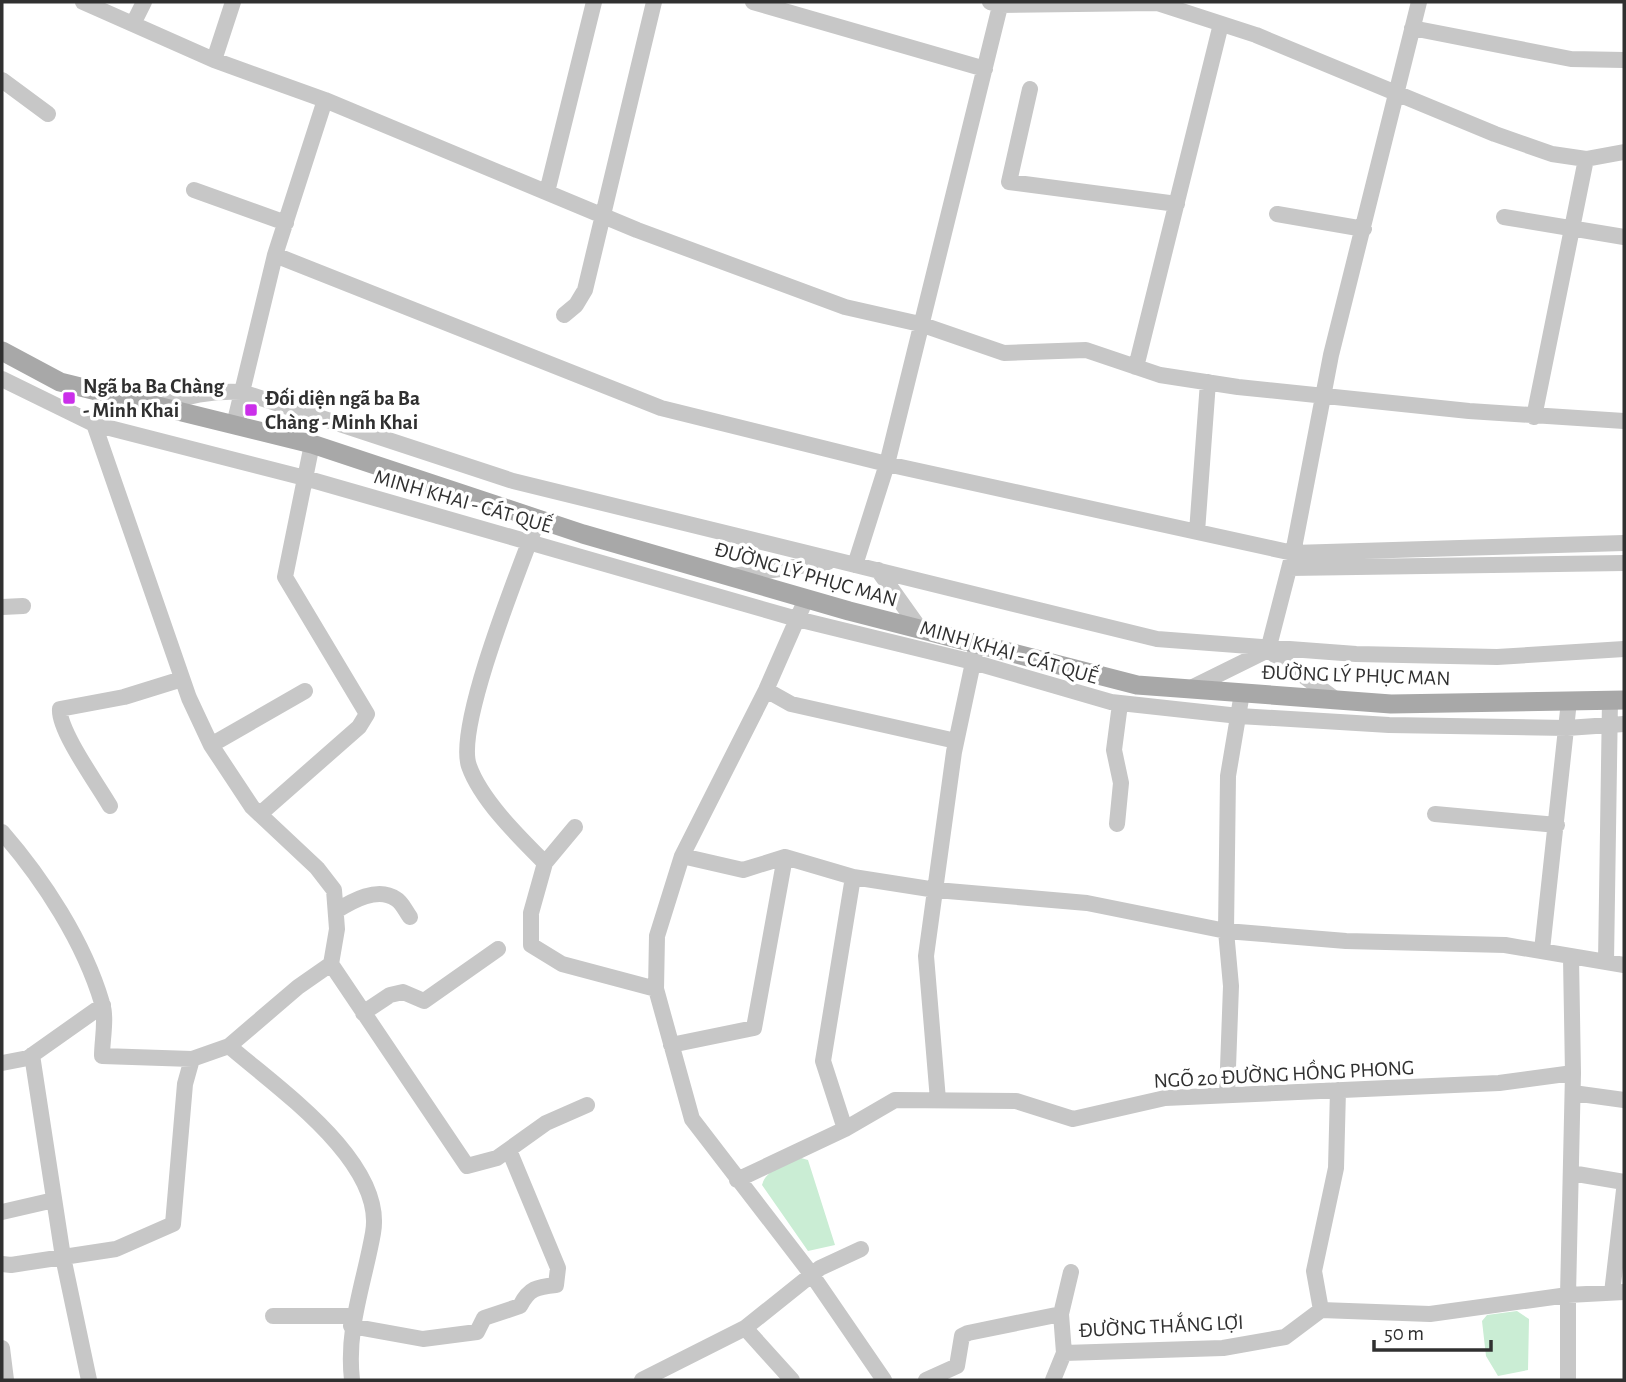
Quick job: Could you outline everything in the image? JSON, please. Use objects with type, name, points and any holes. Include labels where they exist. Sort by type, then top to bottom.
[{"type":"main road","name":"ĐƯỜNG LÝ PHỤC MAN","points":[[4,359],[60,383],[312,444],[538,519],[730,577],[920,629],[975,653],[1137,685],[1391,704],[1617,700]]},
{"type":"street","points":[[83,2],[214,60],[325,100],[603,216],[845,307],[920,324],[1004,353],[1086,350],[1160,375],[1208,382],[1534,417],[1624,421]]},
{"type":"street","points":[[133,24],[144,2]]},
{"type":"street","points":[[214,60],[233,2]]},
{"type":"street","points":[[547,192],[594,2]]},
{"type":"street","points":[[564,315],[576,305],[585,290],[654,2]]},
{"type":"street","points":[[754,2],[985,69]]},
{"type":"street","points":[[1188,689],[1268,650],[1291,560],[1324,394],[1419,2]]},
{"type":"street","points":[[855,565],[887,464],[985,69],[997,3],[1157,3],[1178,6],[1397,92],[1495,134],[1552,154],[1586,159],[1624,152]]},
{"type":"street","points":[[1136,367],[1221,24]]},
{"type":"street","points":[[1412,28],[1571,59],[1624,60]]},
{"type":"street","points":[[2,79],[48,114]]},
{"type":"street","points":[[1030,89],[1009,182],[1177,204]]},
{"type":"street","points":[[234,425],[275,255],[325,100]]},
{"type":"street","points":[[1534,417],[1586,159]]},
{"type":"street","points":[[194,190],[286,223]]},
{"type":"street","points":[[1277,214],[1364,229]]},
{"type":"street","points":[[1504,218],[1624,237]]},
{"type":"street","points":[[275,255],[661,408],[887,464],[1197,532],[1291,560],[1624,563]]},
{"type":"street","name":"MINH KHAI - CÁT QUẾ","points":[[2,379],[94,424],[305,478],[797,619],[975,653],[1120,704],[1238,716],[1389,725],[1567,728],[1617,725]]},
{"type":"street","points":[[1197,532],[1208,382]]},
{"type":"street","points":[[157,407],[188,395],[217,390],[242,392],[513,481],[1157,639],[1268,650],[1497,657],[1624,649]]},
{"type":"street","points":[[94,424],[182,679],[211,746],[230,778],[260,814],[317,868],[334,890],[337,929],[331,964],[467,1167],[497,1158],[546,1123],[587,1105]]},
{"type":"street","points":[[260,814],[359,727],[367,714],[285,577],[312,444]]},
{"type":"street","points":[[538,519],[484,668],[469,729],[468,764],[505,820],[545,863]]},
{"type":"street","points":[[1291,560],[1624,543]]},
{"type":"street","points":[[730,577],[838,560]]},
{"type":"street","points":[[878,570],[920,629]]},
{"type":"street","points":[[806,598],[766,690],[682,856],[657,936],[656,989],[692,1119],[812,1275],[884,1380]]},
{"type":"street","points":[[2,607],[23,606]]},
{"type":"street","points":[[1268,650],[1335,699]]},
{"type":"street","points":[[938,1100],[926,956],[956,741],[975,653]]},
{"type":"street","points":[[110,806],[74,746],[60,715],[60,709],[124,697],[182,679]]},
{"type":"street","points":[[766,690],[791,705],[956,741]]},
{"type":"street","points":[[211,746],[304,691]]},
{"type":"street","points":[[1227,1095],[1231,986],[1226,931],[1228,776],[1242,693]]},
{"type":"street","points":[[1606,962],[1617,700]]},
{"type":"street","points":[[1542,950],[1569,701]]},
{"type":"street","points":[[1117,824],[1121,783],[1114,756],[1120,704]]},
{"type":"street","points":[[1435,814],[1557,825]]},
{"type":"street","points":[[575,827],[545,863],[531,913],[531,945],[572,968],[656,989]]},
{"type":"street","points":[[2,832],[20,853],[73,935],[103,1005],[102,1056],[192,1059],[229,1046],[298,987],[331,964]]},
{"type":"street","points":[[682,856],[743,870],[785,857],[853,877],[936,890],[1087,903],[1226,931],[1346,941],[1476,942],[1542,950],[1571,958],[1624,965]]},
{"type":"street","points":[[671,1045],[754,1028],[785,857]]},
{"type":"street","points":[[845,1129],[823,1061],[853,877]]},
{"type":"street","points":[[336,911],[357,898],[380,894],[396,898],[410,917]]},
{"type":"street","points":[[363,1013],[390,995],[403,992],[425,1001],[498,948]]},
{"type":"street","points":[[1568,1380],[1573,1093],[1571,958]]},
{"type":"street","points":[[2,1063],[32,1055],[103,1005]]},
{"type":"street","points":[[229,1046],[331,1133],[356,1169],[370,1200],[374,1229],[352,1321],[349,1354],[352,1380]]},
{"type":"street","points":[[32,1055],[63,1257],[89,1380]]},
{"type":"street","points":[[2,1264],[11,1265],[116,1249],[173,1224],[185,1084],[192,1059]]},
{"type":"street","name":"NGÕ 20 ĐƯỜNG HỒNG PHONG","points":[[737,1180],[845,1129],[895,1100],[1016,1101],[1073,1118],[1165,1098],[1499,1083],[1573,1073]]},
{"type":"street","points":[[1338,1090],[1336,1168],[1314,1271],[1321,1310],[1430,1314],[1569,1296],[1618,1293],[1624,1190]]},
{"type":"street","points":[[1573,1093],[1624,1100]]},
{"type":"street","points":[[273,1316],[352,1321],[423,1339],[477,1332],[484,1318],[520,1306],[527,1293],[535,1287],[556,1285],[558,1268],[509,1150]]},
{"type":"street","points":[[1571,1173],[1624,1182]]},
{"type":"street","points":[[2,1212],[54,1200]]},
{"type":"street","points":[[641,1380],[745,1328],[832,1261],[861,1249]]},
{"type":"street","points":[[1061,1314],[1071,1272]]},
{"type":"street","name":"ĐƯỜNG THẮNG LỢI","points":[[926,1380],[957,1366],[960,1361],[960,1341],[968,1333],[1061,1314],[1064,1353],[1153,1348],[1223,1348],[1285,1337],[1321,1310]]},
{"type":"street","points":[[745,1328],[792,1380]]},
{"type":"street","points":[[2,1349],[6,1380]]},
{"type":"street","points":[[1053,1380],[1064,1353]]},
{"type":"shaded area","points":[[801,1158],[808,1160],[835,1245],[808,1251],[762,1185],[772,1171]]},
{"type":"shaded area","points":[[1517,1311],[1529,1319],[1528,1370],[1498,1376],[1486,1356],[1482,1321],[1487,1315]]},
{"type":"place","name":"Ngã ba Ba Chàng - Minh Khai","points":[[69,398]]},
{"type":"place","name":"Đối diện ngã ba Ba Chàng - Minh Khai","points":[[251,410]]}]
